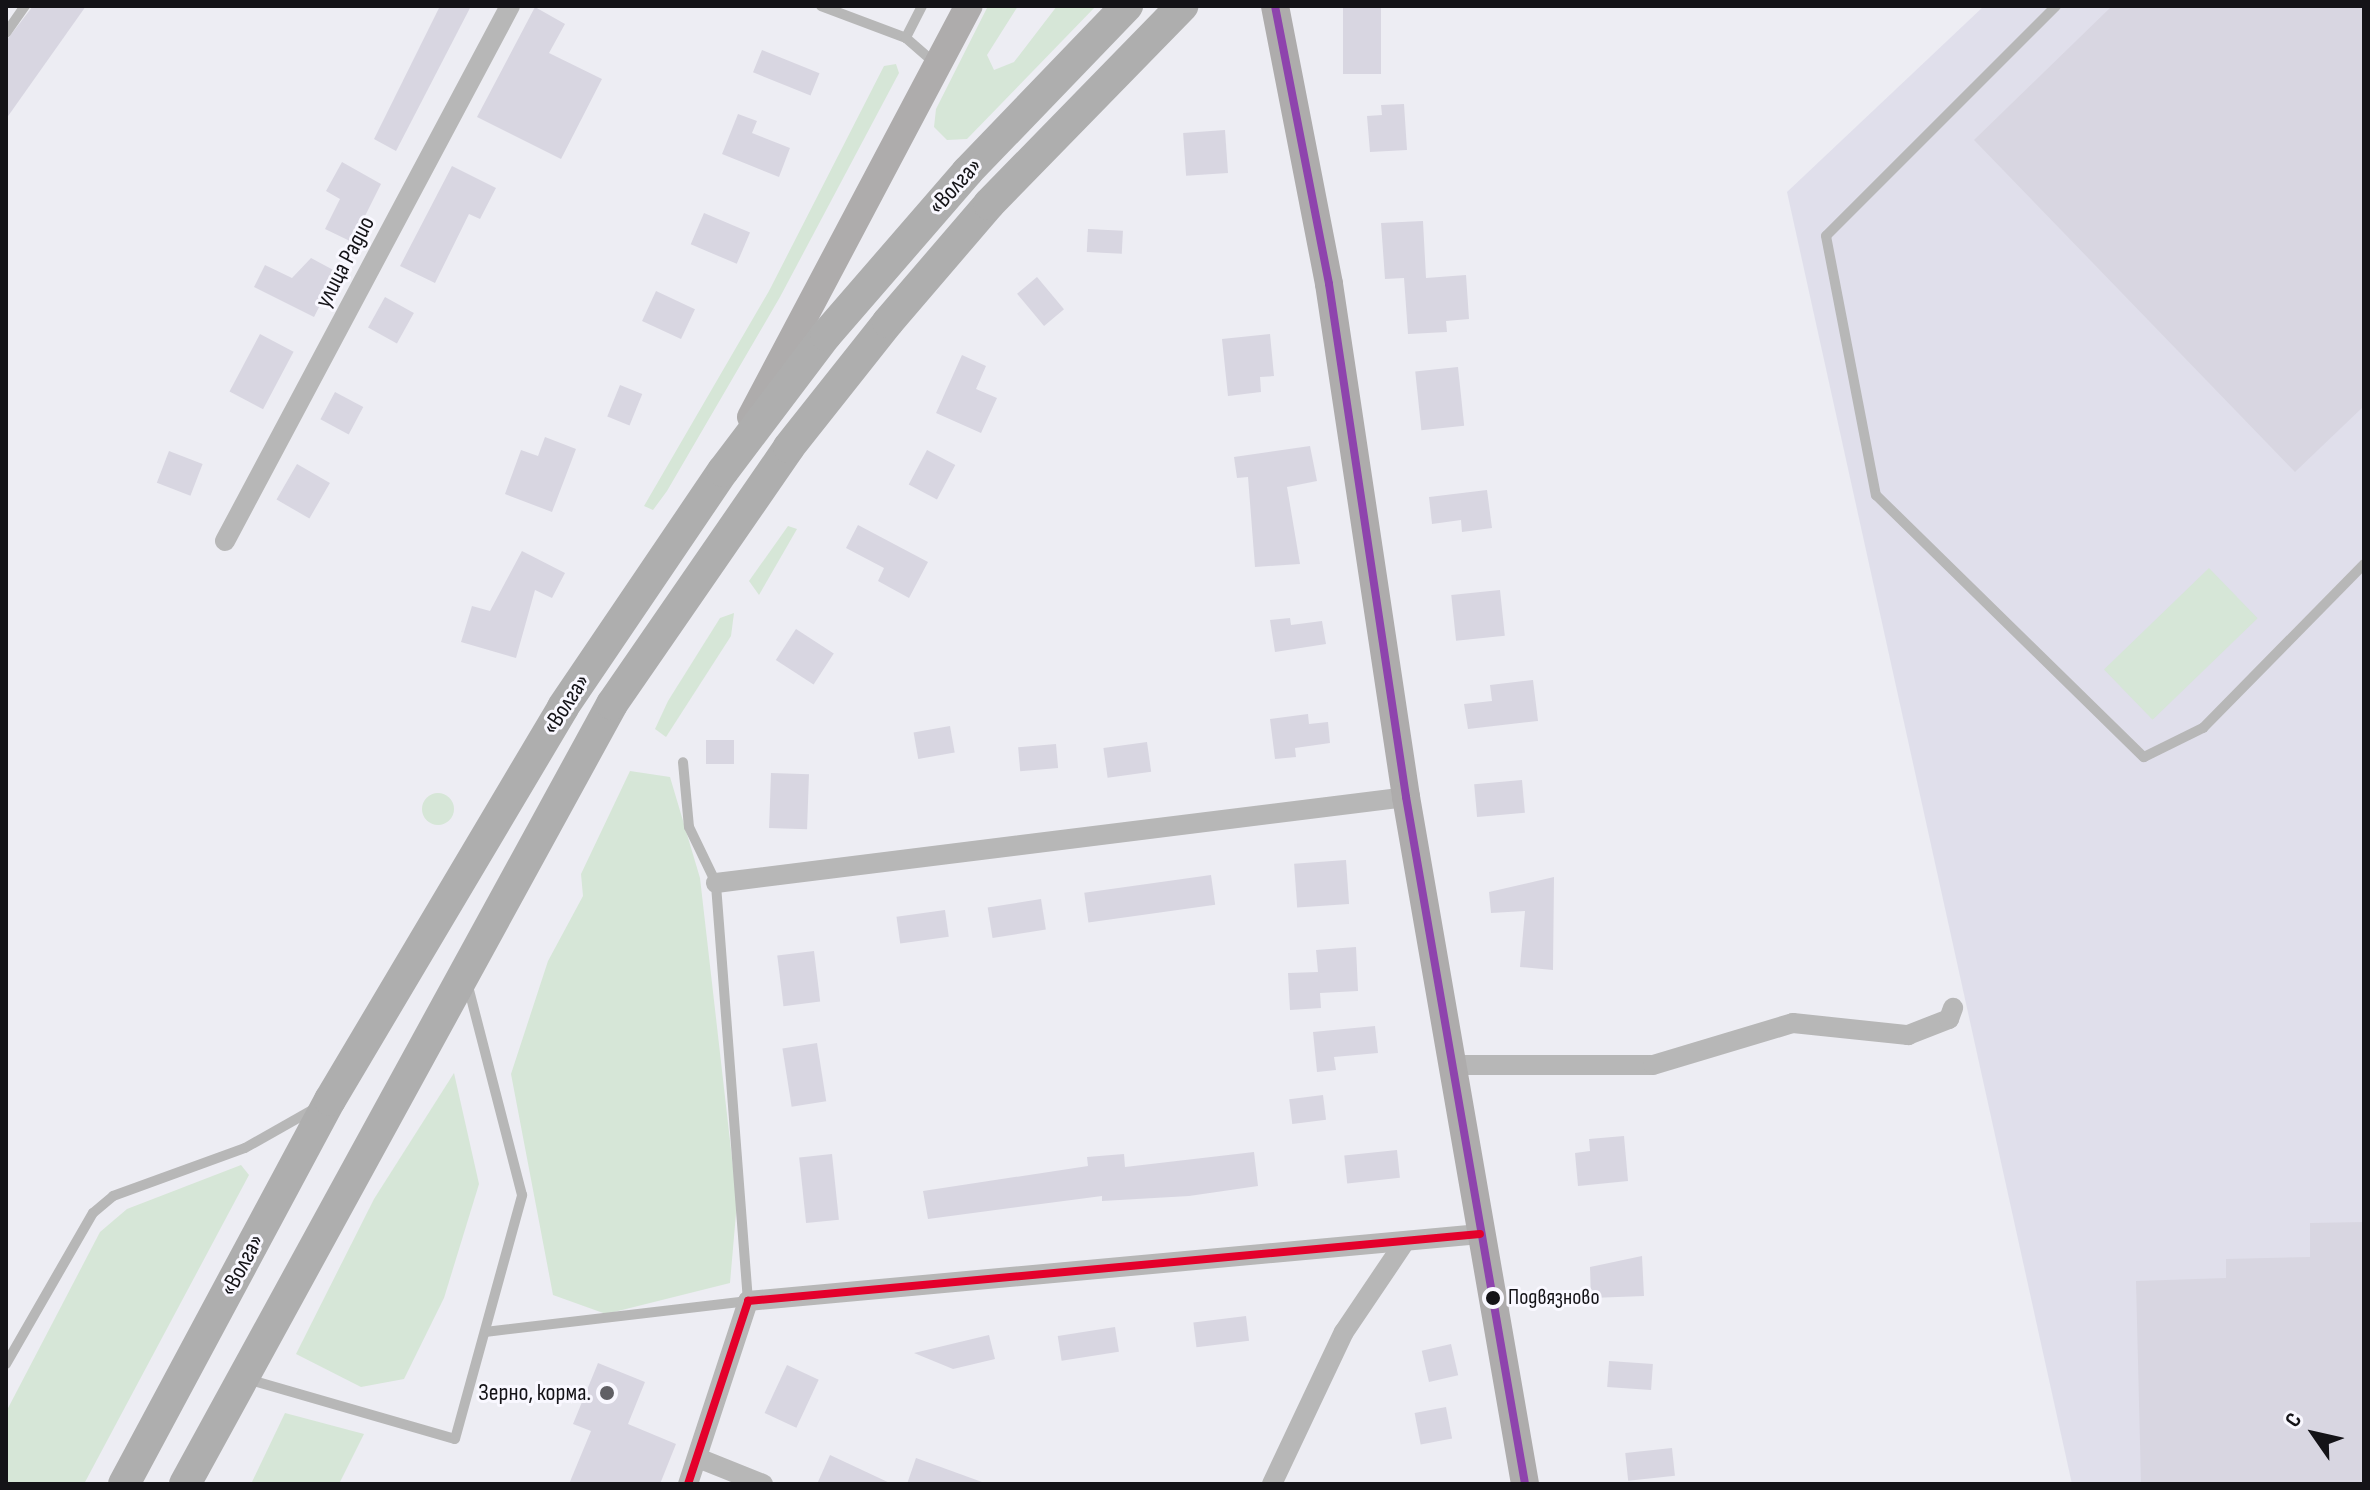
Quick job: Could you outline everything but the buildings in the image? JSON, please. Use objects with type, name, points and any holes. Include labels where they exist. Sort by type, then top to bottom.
[{"type":"highway","name":"«Волга»","points":[[124,1484],[330,1100],[563,707],[723,471],[826,335],[967,172],[1127,6]]},
{"type":"highway","name":"«Волга»","points":[[185,1484],[463,968],[612,704],[789,447],[989,204],[1182,6]]},
{"type":"main road","points":[[723,471],[969,6]]},
{"type":"main road","points":[[1275,6],[1329,284],[1406,797],[1525,1484]]},
{"type":"street","name":"улица Радио","points":[[225,541],[510,6]]},
{"type":"street","points":[[716,883],[1406,797]]},
{"type":"street","points":[[1451,1065],[1653,1065],[1793,1023],[1908,1035],[1949,1019],[1953,1008]]},
{"type":"street","points":[[688,1484],[748,1301],[1070,1267],[1402,1246],[1480,1234]]},
{"type":"street","points":[[1272,1484],[1344,1332],[1402,1246]]},
{"type":"street","points":[[698,1458],[763,1484]]},
{"type":"lane","points":[[6,33],[25,6]]},
{"type":"lane","points":[[821,6],[906,38],[938,66]]},
{"type":"lane","points":[[906,38],[922,6]]},
{"type":"lane","points":[[2056,6],[1826,236],[1876,495],[2144,757],[2203,728],[2364,564]]},
{"type":"lane","points":[[485,1332],[748,1301],[716,883],[689,827],[683,762]]},
{"type":"lane","points":[[241,1377],[455,1439],[522,1195],[463,968]]},
{"type":"lane","points":[[6,1364],[79,1233],[113,1196],[245,1148],[330,1100]]},
{"type":"shaded area","points":[[1984,6],[2364,6],[2364,1484],[2072,1484],[1787,192]]},
{"type":"green space","points":[[988,6],[1018,6],[987,55],[994,70],[1014,62],[1057,6],[1096,6],[967,139],[947,140],[934,127],[936,109]]},
{"type":"green space","points":[[896,64],[899,73],[780,297],[667,491],[653,510],[644,506],[769,291],[884,66]]},
{"type":"green space","points":[[788,526],[797,529],[759,595],[749,581]]},
{"type":"green space","points":[[2209,568],[2258,618],[2153,720],[2104,669]]},
{"type":"green space","points":[[734,613],[731,636],[666,737],[655,729],[668,701],[720,618]]},
{"type":"green space","points":[[630,771],[670,777],[700,878],[737,1202],[730,1283],[606,1314],[553,1295],[511,1074],[548,961],[583,896],[581,874]]},
{"type":"green space","points":[[438,793],[450,797],[454,809],[450,821],[438,825],[426,821],[422,809],[426,797]]},
{"type":"green space","points":[[454,1073],[479,1184],[444,1298],[404,1379],[361,1387],[296,1354],[374,1199]]},
{"type":"green space","points":[[241,1165],[249,1175],[84,1484],[7,1484],[6,1412],[100,1232],[127,1209]]},
{"type":"green space","points":[[285,1413],[364,1434],[339,1484],[251,1484]]},
{"type":"transit line","points":[[1275,6],[1329,284],[1406,797],[1525,1484]]},
{"type":"transit line","points":[[688,1484],[748,1301],[1480,1234]]},
{"type":"place","name":"Подвязново","points":[[1493,1298]]},
{"type":"place","name":"Зерно, корма.","points":[[607,1393]]}]
